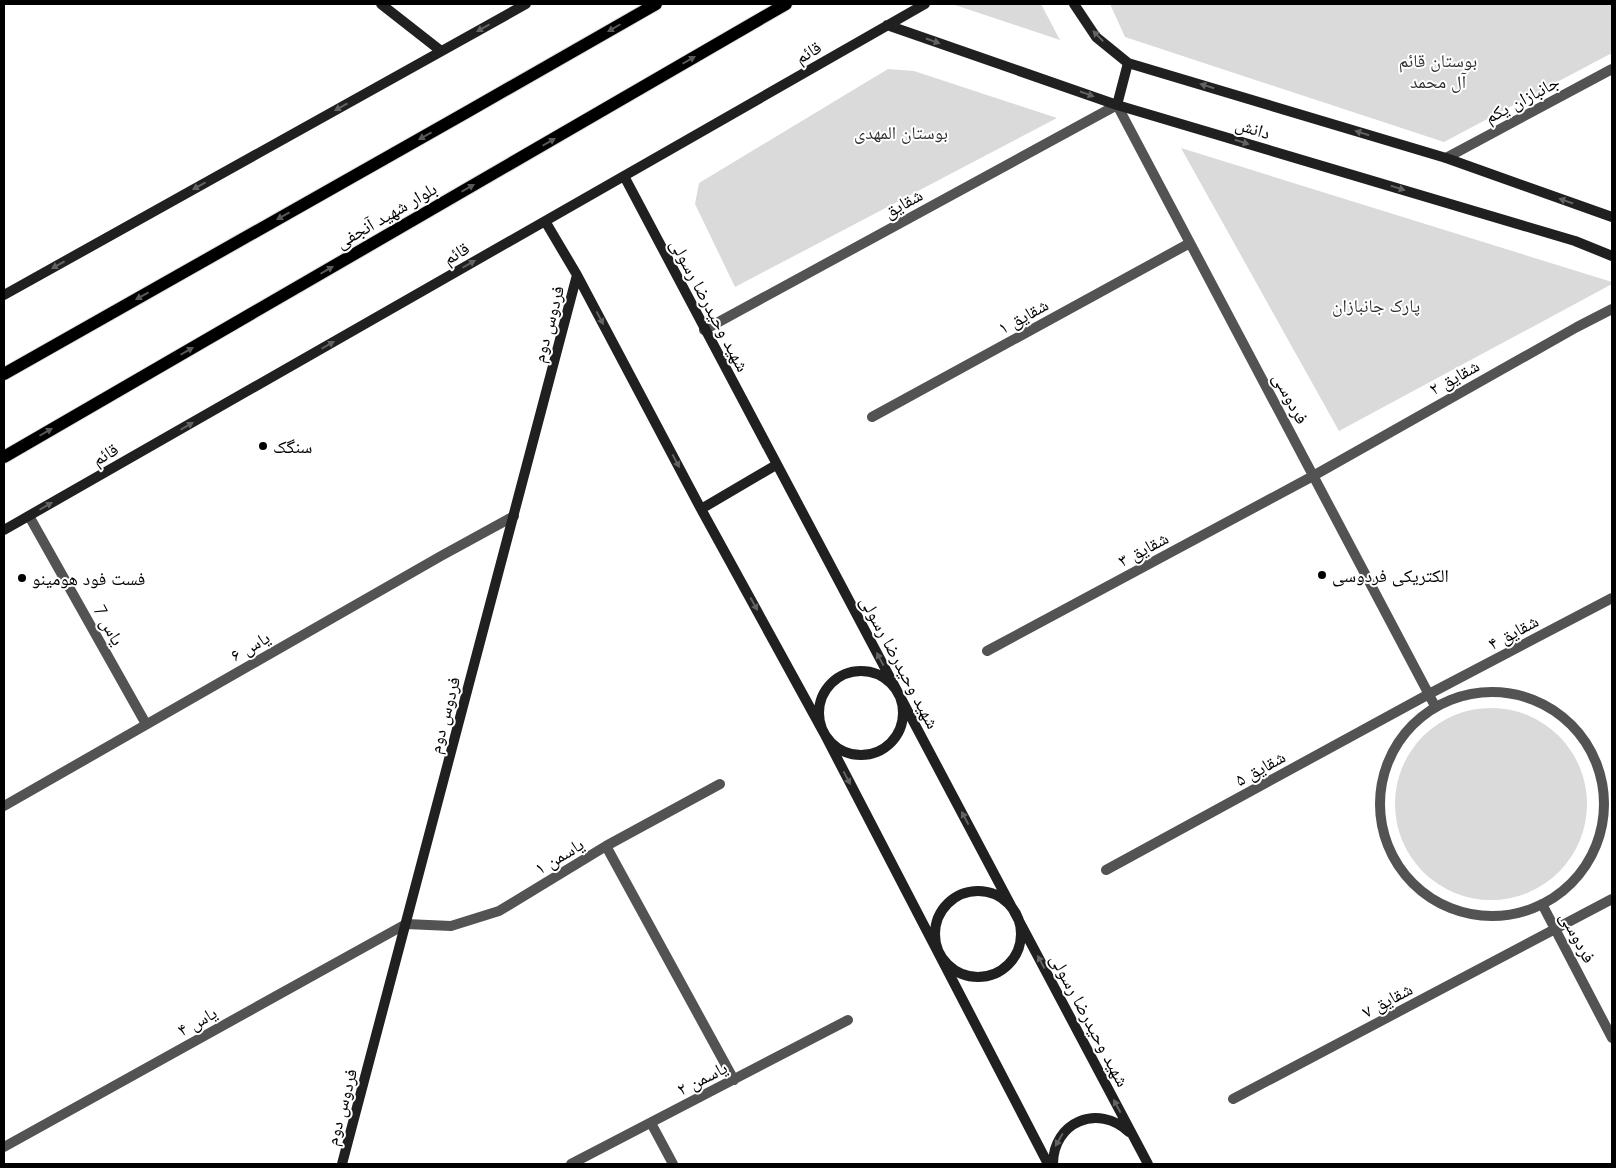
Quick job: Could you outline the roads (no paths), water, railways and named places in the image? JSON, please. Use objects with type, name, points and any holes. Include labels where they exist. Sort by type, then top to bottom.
[{"type":"main road","points":[[4,374],[656,4]]},
{"type":"main road","name":"بلوار شهید آنجفی","points":[[4,456],[786,4]]},
{"type":"street","points":[[381,4],[441,51]]},
{"type":"street","points":[[4,295],[526,4]]},
{"type":"street","name":"قائم","points":[[4,530],[925,4]]},
{"type":"street","points":[[1074,4],[1096,37],[1128,63],[1117,105]]},
{"type":"street","name":"دانش","points":[[887,25],[1117,105],[1575,241],[1612,256]]},
{"type":"street","name":"دانش","points":[[1128,63],[1446,158],[1612,217]]},
{"type":"street","name":"جانبازان یکم","points":[[1446,158],[1612,69]]},
{"type":"street","name":"فردوسی","points":[[1117,105],[1435,706]]},
{"type":"street","name":"شقایق","points":[[704,330],[1117,105]]},
{"type":"street","name":"شهید وحیدرضا رسولی","points":[[624,176],[1148,1164]]},
{"type":"street","points":[[545,221],[577,275],[701,509],[824,733],[1048,1164]]},
{"type":"street","name":"شقایق ۱","points":[[872,417],[1190,243]]},
{"type":"street","name":"فردوس دوم","points":[[342,1164],[577,275]]},
{"type":"street","name":"شقایق ۲","points":[[1313,476],[1612,309]]},
{"type":"street","points":[[701,509],[776,465]]},
{"type":"street","name":"شقایق ۳","points":[[987,651],[1313,476]]},
{"type":"street","name":"یاس 7","points":[[29,516],[146,724]]},
{"type":"street","name":"یاس ۶","points":[[4,806],[440,556],[514,516]]},
{"type":"street","name":"شقایق ۴","points":[[1429,694],[1612,598]]},
{"type":"street","points":[[856,671],[870,672],[883,677],[893,685],[900,697],[903,711],[902,725],[895,738],[885,748],[872,754],[858,755],[844,752],[832,744],[824,733],[819,720],[820,706],[824,694],[832,682],[843,675],[856,671]]},
{"type":"street","points":[[1503,691],[1538,700],[1568,720],[1591,748],[1603,783],[1604,819],[1593,854],[1572,883],[1542,904],[1508,915],[1472,915],[1438,902],[1410,880],[1390,850],[1380,815],[1382,779],[1396,745],[1419,718],[1435,706],[1466,694],[1503,691]]},
{"type":"street","name":"شقایق ۵","points":[[1106,870],[1429,694]]},
{"type":"street","name":"یاسمن ۱","points":[[406,924],[451,926],[499,911],[606,846],[720,784]]},
{"type":"street","points":[[606,846],[734,1080]]},
{"type":"street","points":[[971,891],[985,891],[998,896],[1010,905],[1017,916],[1021,931],[1020,945],[1014,958],[1004,968],[992,975],[978,978],[963,975],[951,968],[941,958],[936,945],[934,930],[938,917],[946,905],[957,896],[971,891]]},
{"type":"street","name":"شقایق ۷","points":[[1233,1099],[1612,899]]},
{"type":"street","name":"فردوسی","points":[[1542,904],[1612,1038]]},
{"type":"street","name":"یاس ۴","points":[[4,1147],[406,924]]},
{"type":"street","name":"یاسمن ۲","points":[[572,1164],[848,1020]]},
{"type":"street","points":[[1053,1164],[1053,1154],[1058,1140],[1067,1128],[1080,1121],[1094,1117],[1108,1118],[1121,1124],[1132,1135],[1139,1147],[1141,1164]]},
{"type":"street","points":[[651,1123],[673,1164]]},
{"type":"place","name":"سنگک","points":[[263,446]]},
{"type":"place","name":"الکتریکی فردوسی","points":[[1322,575]]},
{"type":"place","name":"فست فود هومینو","points":[[22,578]]},
{"type":"park label","name":"بوستان قائم آل محمد","points":[[1438,70]]},
{"type":"park label","name":"بوستان المهدی","points":[[901,132]]},
{"type":"park label","name":"پارک جانبازان","points":[[1376,305]]}]
